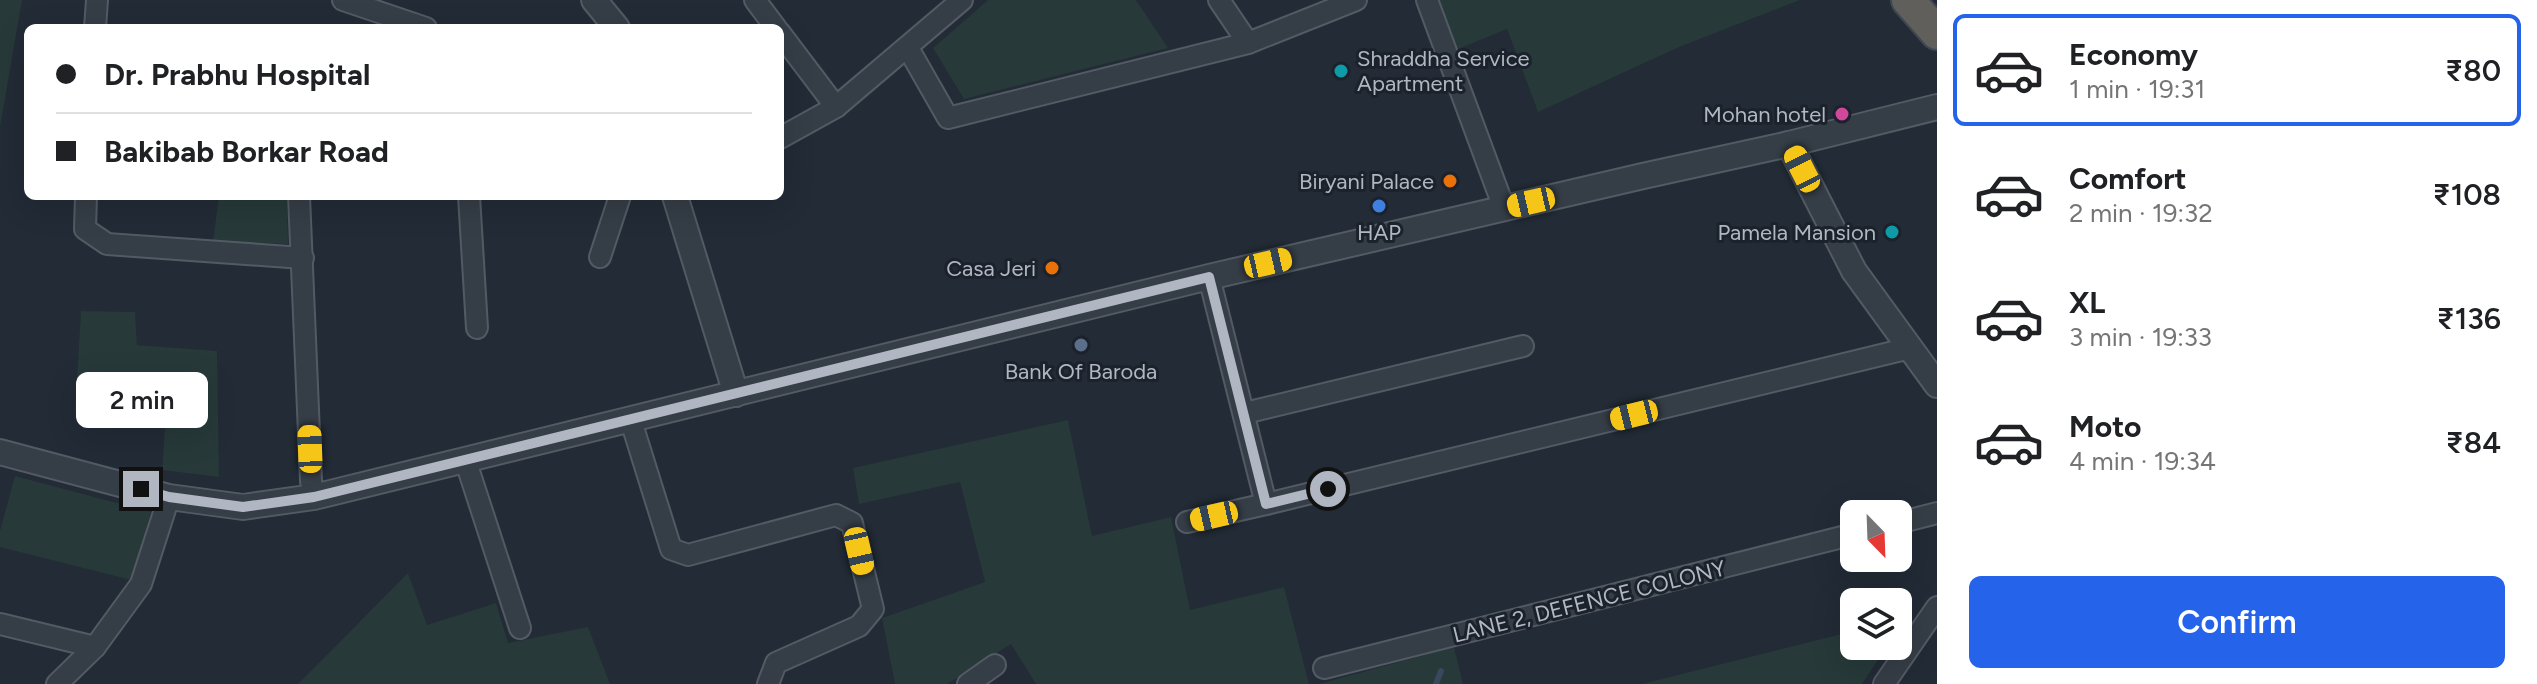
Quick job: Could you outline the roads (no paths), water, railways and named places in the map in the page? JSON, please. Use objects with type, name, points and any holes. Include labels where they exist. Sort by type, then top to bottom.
[{"type":"highway","points":[[1908,0],[1937,33]]},
{"type":"street","points":[[95,24],[97,0]]},
{"type":"street","points":[[343,0],[416,24]]},
{"type":"street","points":[[398,0],[422,24]]},
{"type":"street","points":[[594,0],[614,24]]},
{"type":"street","points":[[755,0],[773,24]]},
{"type":"street","points":[[784,136],[836,107],[962,0]]},
{"type":"street","points":[[1219,0],[1248,43]]},
{"type":"street","points":[[908,48],[948,118],[1248,43],[1356,0]]},
{"type":"street","points":[[1427,0],[1504,208]]},
{"type":"street","points":[[784,38],[836,107]]},
{"type":"street","points":[[0,452],[169,497],[243,507],[314,497],[1209,277],[1937,107]]},
{"type":"street","points":[[1789,144],[1854,271],[1937,385]]},
{"type":"street","points":[[86,200],[85,229],[107,244],[303,258]]},
{"type":"street","points":[[299,200],[314,497]]},
{"type":"street","points":[[469,200],[477,328]]},
{"type":"street","points":[[600,257],[619,200]]},
{"type":"street","points":[[676,200],[736,394]]},
{"type":"street","points":[[1209,277],[1266,504]]},
{"type":"street","points":[[1245,413],[1523,346]]},
{"type":"street","points":[[1187,522],[1910,348]]},
{"type":"street","points":[[631,421],[671,549],[688,555],[836,515],[852,523],[873,609],[859,626],[776,663],[768,684]]},
{"type":"street","points":[[465,459],[520,628]]},
{"type":"street","points":[[57,684],[95,647],[141,584],[169,497]]},
{"type":"street","points":[[1912,519],[1937,513]]},
{"type":"street","name":"LANE 2, DEFENCE COLONY","points":[[1324,668],[1840,538]]},
{"type":"street","points":[[1884,684],[1937,607]]},
{"type":"street","points":[[0,624],[95,647]]},
{"type":"street","points":[[968,684],[995,665]]},
{"type":"waterway","points":[[1436,684],[1441,671]]},
{"type":"place","name":"Shraddha Service Apartment","points":[[1341,71]]},
{"type":"place","name":"Mohan hotel","points":[[1842,114]]},
{"type":"place","name":"Biryani Palace","points":[[1450,181]]},
{"type":"place","name":"HAP","points":[[1379,206]]},
{"type":"place","name":"Pamela Mansion","points":[[1892,232]]},
{"type":"place","name":"Casa Jeri","points":[[1052,268]]},
{"type":"place","name":"Bank Of Baroda","points":[[1081,345]]}]
